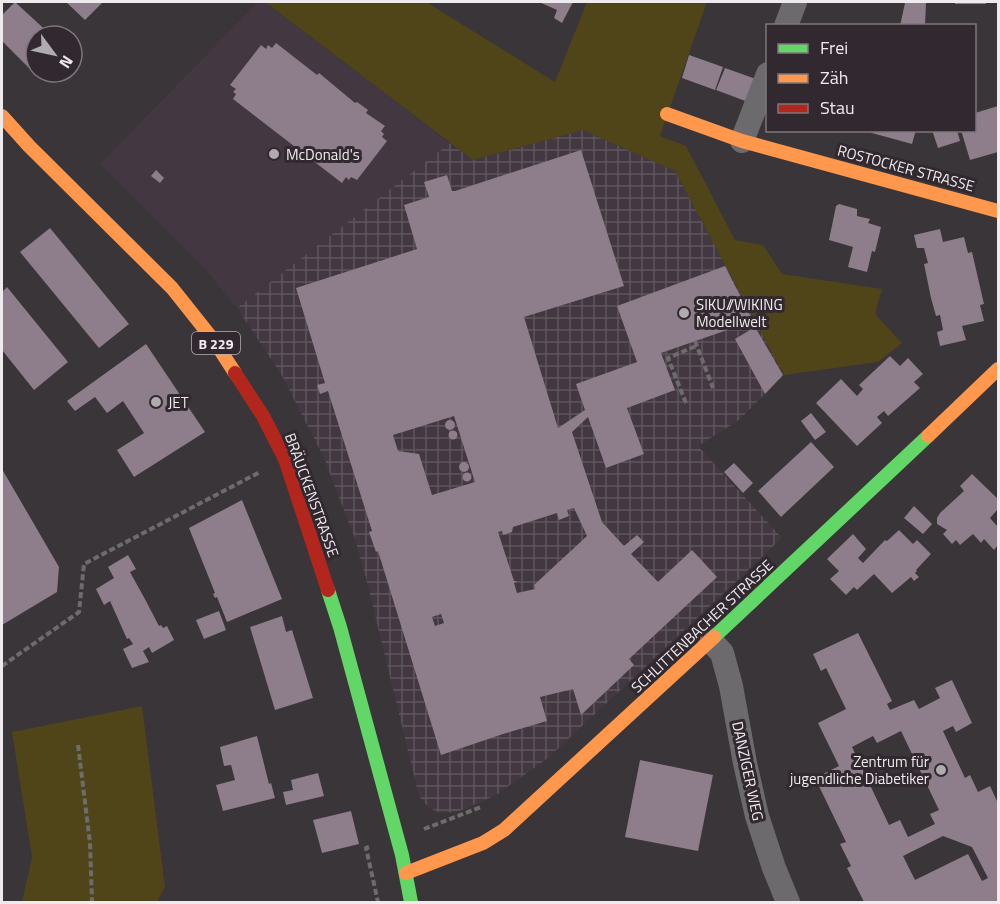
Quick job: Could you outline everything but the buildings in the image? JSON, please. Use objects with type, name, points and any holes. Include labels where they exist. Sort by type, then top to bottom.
[{"type":"street","points":[[787,24],[795,2]]},
{"type":"street","points":[[742,141],[766,79]]},
{"type":"street","name":"ROSTOCKER STRASSE","points":[[667,114],[742,141],[999,211]]},
{"type":"street","name":"BRÄUCKENSTRASSE","points":[[2,116],[191,310],[253,399],[285,459],[340,627],[406,873],[411,903]]},
{"type":"street","name":"SCHLITTENBACHER STRASSE","points":[[406,873],[483,843],[504,830],[794,563],[999,369]]},
{"type":"street","name":"DANZIGER WEG","points":[[710,640],[722,653],[731,686],[757,816],[788,903]]},
{"type":"path","points":[[686,403],[668,358],[695,344],[713,388]]},
{"type":"path","points":[[2,666],[79,612],[84,564],[285,459]]},
{"type":"path","points":[[78,745],[90,843],[92,903]]},
{"type":"shaded area","name":"McDonald's","points":[[258,2],[265,2],[450,143],[237,308],[205,269],[100,164]]},
{"type":"shaded area","points":[[265,2],[426,2],[555,82],[587,2],[707,2],[660,136],[686,146],[735,240],[763,245],[782,274],[882,289],[875,314],[902,343],[878,362],[784,375],[675,171],[583,130],[473,160]]},
{"type":"shaded area","points":[[583,130],[675,171],[784,375],[739,420],[698,446],[782,538],[548,758],[496,795],[457,812],[441,813],[429,808],[419,796],[366,578],[354,536],[324,458],[281,374],[237,308],[450,143],[473,160]]},
{"type":"shaded area","points":[[142,706],[165,887],[157,902],[22,902],[32,857],[12,732]]},
{"type":"traffic: fast","points":[[714,637],[928,436]]},
{"type":"traffic: fast","points":[[328,590],[402,855],[411,902]]},
{"type":"traffic: slow","points":[[667,114],[742,141],[998,211]]},
{"type":"traffic: slow","points":[[2,116],[29,146],[172,288],[215,342],[235,373]]},
{"type":"traffic: slow","points":[[928,436],[998,369]]},
{"type":"traffic: slow","points":[[406,873],[483,843],[504,830],[714,637]]},
{"type":"traffic: jam","points":[[235,373],[263,416],[285,459],[328,590]]},
{"type":"place","name":"McDonald's","points":[[274,154]]},
{"type":"place","name":"SIKU//WIKING Modellwelt","points":[[684,313]]},
{"type":"place","name":"JET","points":[[156,402]]},
{"type":"place","name":"Zentrum für jugendliche Diabetiker","points":[[941,770]]}]
